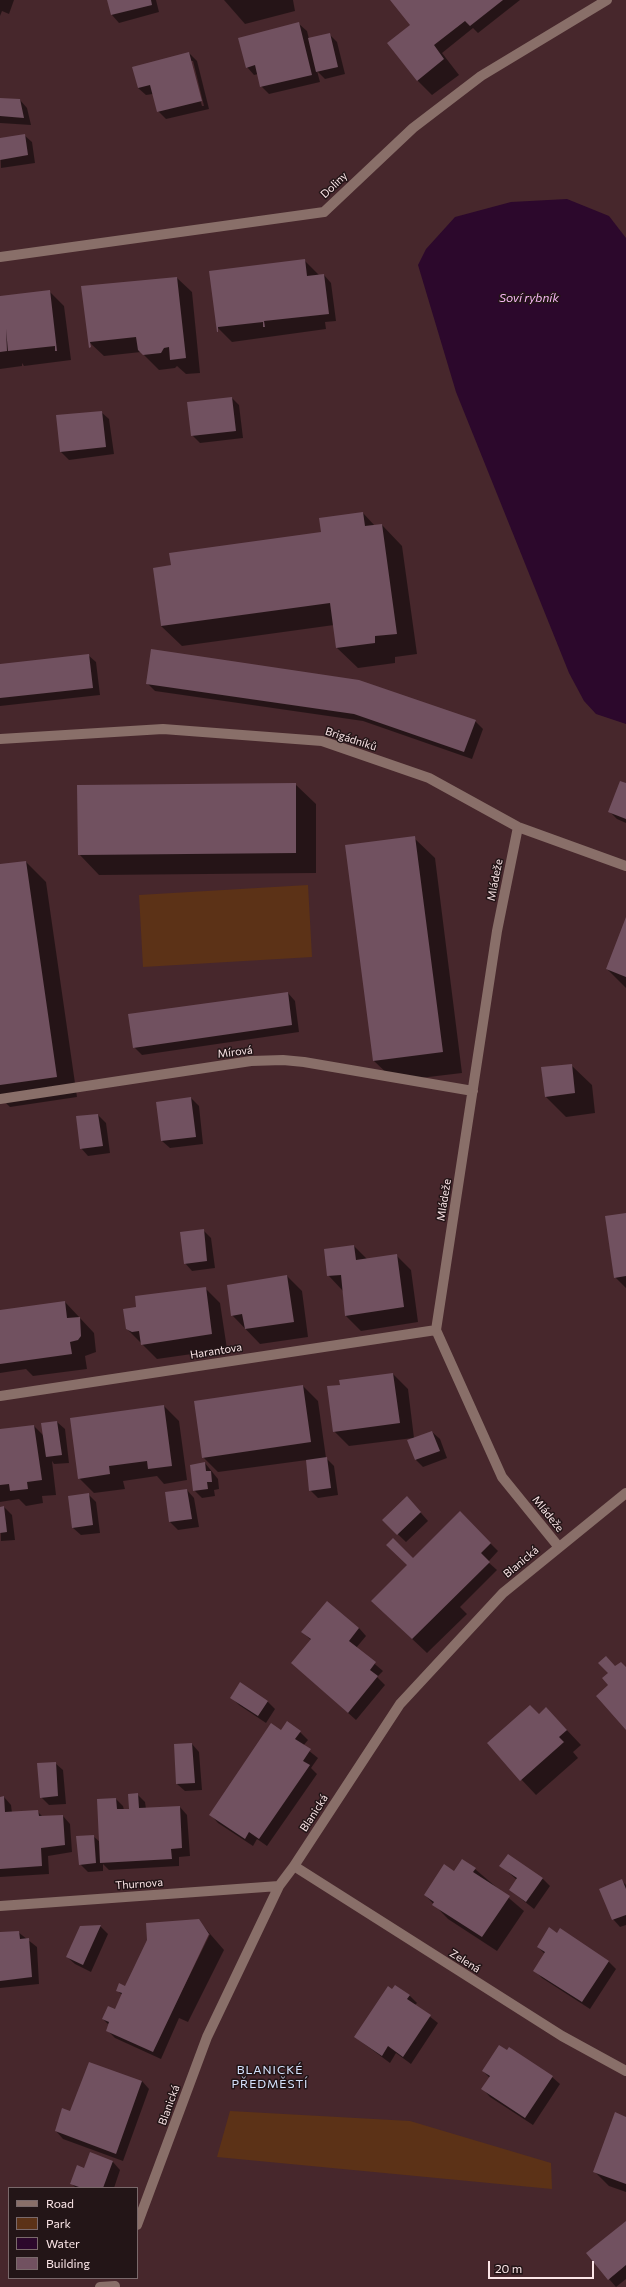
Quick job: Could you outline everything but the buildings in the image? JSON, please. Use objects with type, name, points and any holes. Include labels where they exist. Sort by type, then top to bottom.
[{"type":"street","name":"Doliny","points":[[0,257],[324,212],[413,128],[481,76],[607,0]]},
{"type":"street","name":"Brigádníků","points":[[0,739],[163,729],[322,741],[429,778],[518,827],[626,866]]},
{"type":"street","name":"Mládeže","points":[[518,827],[497,931],[436,1330],[502,1477],[558,1546]]},
{"type":"street","name":"Mírová","points":[[0,1099],[251,1061],[283,1060],[304,1062],[473,1091]]},
{"type":"street","name":"Harantova","points":[[0,1396],[436,1330]]},
{"type":"street","name":"Blanická","points":[[138,2222],[207,2037],[279,1886],[294,1866],[400,1704],[503,1593],[558,1546],[626,1493]]},
{"type":"street","name":"Zelená","points":[[294,1866],[562,2036],[626,2071]]},
{"type":"street","name":"Thurnova","points":[[0,1906],[279,1886]]},
{"type":"street","points":[[100,2287],[116,2284]]},
{"type":"green space","points":[[308,885],[312,957],[143,967],[139,895]]},
{"type":"green space","points":[[230,2111],[410,2121],[551,2163],[552,2189],[217,2157]]},
{"type":"water","name":"Soví rybník","points":[[567,199],[609,216],[626,238],[626,724],[596,714],[584,701],[569,673],[456,392],[418,265],[426,249],[455,217],[511,202]]},
{"type":"district","name":"BLANICKÉ PŘEDMĚSTÍ","points":[[270,2077]]}]
